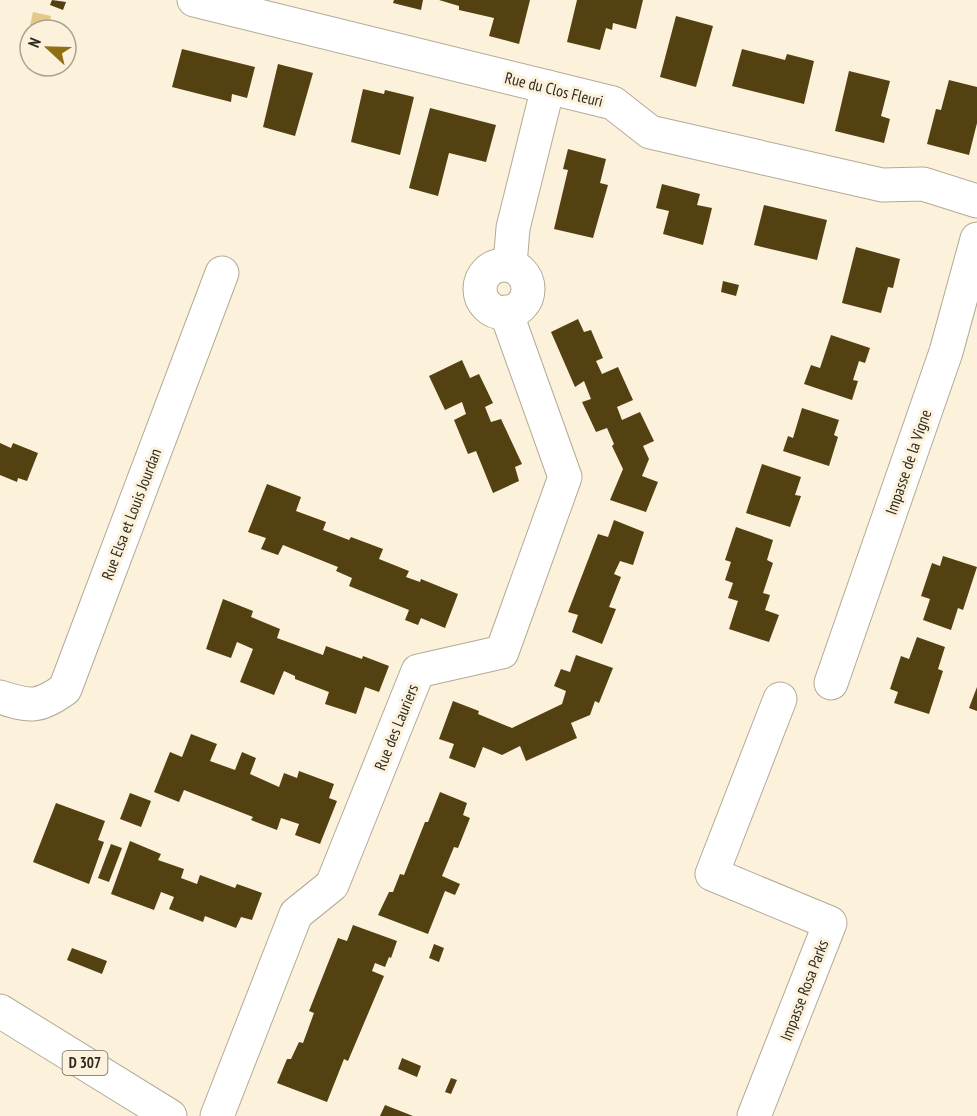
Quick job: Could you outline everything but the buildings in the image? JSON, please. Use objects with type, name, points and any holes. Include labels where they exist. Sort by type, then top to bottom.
[{"type":"street","name":"Rue du Clos Fleuri","points":[[194,0],[613,103],[650,132],[882,185],[923,184],[977,201]]},
{"type":"street","name":"Rue des Lauriers","points":[[217,1116],[296,914],[332,885],[418,671],[502,651],[565,477],[506,312],[498,312],[490,308],[481,293],[483,277],[494,267],[510,265],[513,228],[548,87]]},
{"type":"street","name":"Impasse de la Vigne","points":[[831,683],[946,352],[977,239]]},
{"type":"street","name":"Rue Elsa et Louis Jourdan","points":[[0,697],[22,705],[46,702],[64,689],[222,273]]},
{"type":"street","name":"Impasse Rosa Parks","points":[[754,1116],[830,923],[712,874],[780,699]]},
{"type":"street","name":"D 307","points":[[0,1011],[170,1116]]},
{"type":"shaded area","points":[[33,12],[51,16],[51,18],[32,18]]}]
